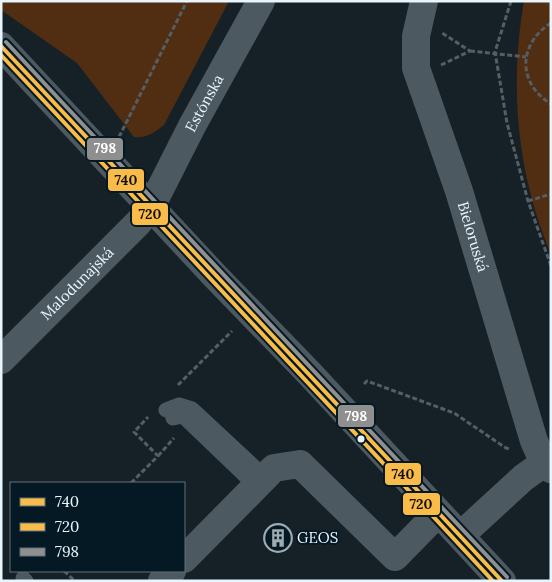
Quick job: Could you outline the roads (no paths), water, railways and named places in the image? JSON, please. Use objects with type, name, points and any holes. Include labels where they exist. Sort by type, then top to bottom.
[{"type":"street","name":"Estónska","points":[[151,207],[192,126],[261,1]]},
{"type":"street","name":"Bieloruská","points":[[421,13],[416,36],[416,68],[458,191],[543,458]]},
{"type":"street","points":[[1,46],[502,581]]},
{"type":"street","name":"Malodunajská","points":[[1,360],[138,223],[151,207]]},
{"type":"street","points":[[460,535],[543,458]]},
{"type":"street","points":[[185,557],[274,468],[300,464],[395,557],[438,513]]},
{"type":"street","points":[[162,581],[171,572]]},
{"type":"lane","points":[[170,414],[183,416],[261,481]]},
{"type":"place","name":"GEOS","points":[[278,538]]}]
